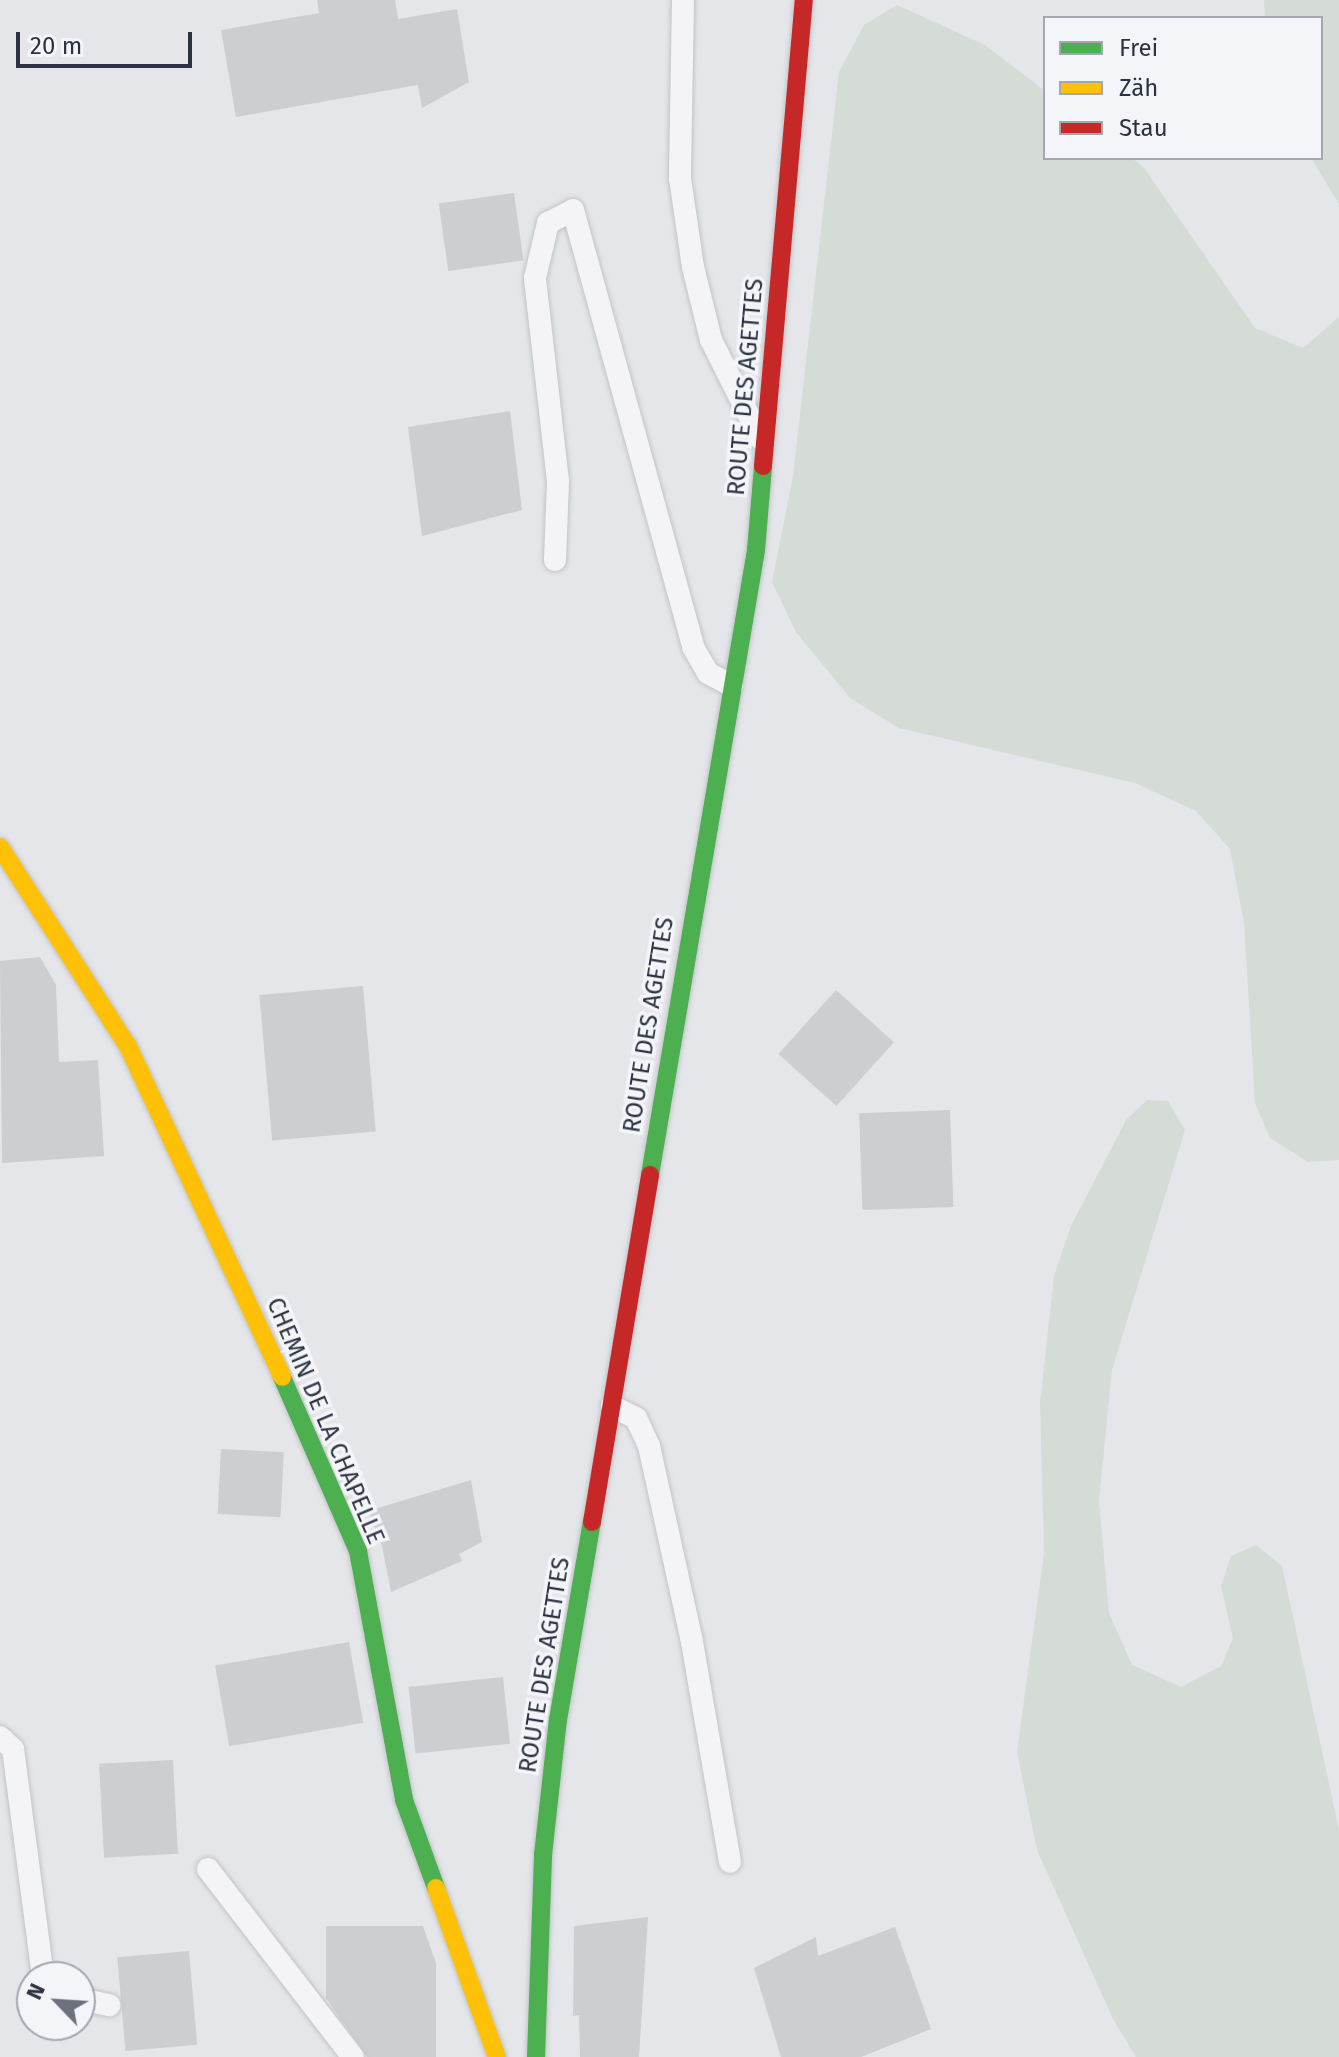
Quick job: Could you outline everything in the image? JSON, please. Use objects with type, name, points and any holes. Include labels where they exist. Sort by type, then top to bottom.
[{"type":"street","name":"ROUTE DES AGETTES","points":[[536,2057],[536,1966],[549,1794],[732,686],[766,450],[804,0]]},
{"type":"street","name":"CHEMIN DE LA CHAPELLE","points":[[0,847],[128,1046],[229,1257],[358,1551],[404,1800],[497,2057]]},
{"type":"lane","points":[[683,0],[680,178],[693,267],[711,340],[766,450]]},
{"type":"lane","points":[[555,560],[558,481],[535,278],[548,223],[573,210],[693,647],[708,673],[732,686]]},
{"type":"lane","points":[[612,1406],[636,1418],[649,1446],[692,1642],[730,1862]]},
{"type":"lane","points":[[0,1737],[13,1749],[41,1961]]},
{"type":"lane","points":[[208,1869],[353,2057]]},
{"type":"lane","points":[[96,2002],[109,2005]]},
{"type":"shaded area","points":[[1264,0],[1339,0],[1339,204],[1312,160],[1323,160],[1323,16],[1265,16]]},
{"type":"shaded area","points":[[897,5],[985,45],[1043,89],[1043,160],[1134,160],[1144,168],[1255,328],[1303,348],[1339,317],[1339,1160],[1308,1162],[1270,1138],[1255,1103],[1244,923],[1230,849],[1196,811],[1135,783],[899,728],[850,698],[796,632],[772,582],[793,476],[839,72],[864,25]]},
{"type":"shaded area","points":[[1147,1100],[1168,1101],[1185,1130],[1112,1370],[1099,1501],[1109,1613],[1132,1665],[1181,1687],[1221,1666],[1233,1638],[1221,1586],[1231,1556],[1256,1545],[1282,1566],[1339,1830],[1339,2057],[1136,2057],[1113,2019],[1037,1850],[1017,1752],[1044,1553],[1040,1403],[1054,1276],[1071,1226],[1126,1120]]},
{"type":"building","points":[[317,0],[395,0],[398,19],[457,9],[469,82],[422,108],[418,85],[236,117],[221,30],[319,13]]},
{"type":"building","points":[[514,193],[523,260],[448,271],[439,204]]},
{"type":"building","points":[[510,411],[522,510],[422,536],[408,427]]},
{"type":"building","points":[[40,957],[56,985],[59,1062],[98,1060],[104,1156],[2,1163],[0,961]]},
{"type":"building","points":[[363,986],[376,1131],[272,1141],[259,995]]},
{"type":"building","points":[[836,990],[894,1042],[836,1106],[778,1054]]},
{"type":"building","points":[[950,1110],[953,1207],[862,1210],[859,1113]]},
{"type":"building","points":[[221,1449],[284,1452],[281,1517],[218,1514]]},
{"type":"building","points":[[471,1480],[482,1542],[459,1554],[462,1561],[391,1592],[382,1546],[368,1511]]},
{"type":"building","points":[[349,1642],[363,1723],[229,1746],[215,1666]]},
{"type":"building","points":[[503,1677],[510,1744],[416,1754],[409,1687]]},
{"type":"building","points":[[173,1760],[178,1854],[104,1858],[99,1764]]},
{"type":"building","points":[[648,1917],[639,2057],[580,2057],[579,2015],[573,2016],[574,1926]]},
{"type":"building","points":[[326,1926],[423,1926],[436,1963],[436,2057],[367,2057],[326,1998]]},
{"type":"building","points":[[895,1927],[931,2029],[861,2057],[781,2057],[754,1968],[816,1937],[818,1956]]},
{"type":"building","points":[[189,1951],[197,2045],[125,2051],[117,1957]]},
{"type":"traffic: fast","points":[[650,1175],[756,550],[763,466]]},
{"type":"traffic: fast","points":[[282,1377],[358,1551],[404,1800],[436,1888]]},
{"type":"traffic: fast","points":[[536,2057],[543,1855],[558,1720],[592,1522]]},
{"type":"traffic: slow","points":[[0,847],[128,1046],[282,1377]]},
{"type":"traffic: slow","points":[[436,1888],[497,2057]]},
{"type":"traffic: jam","points":[[763,466],[804,0]]},
{"type":"traffic: jam","points":[[592,1522],[650,1175]]}]
